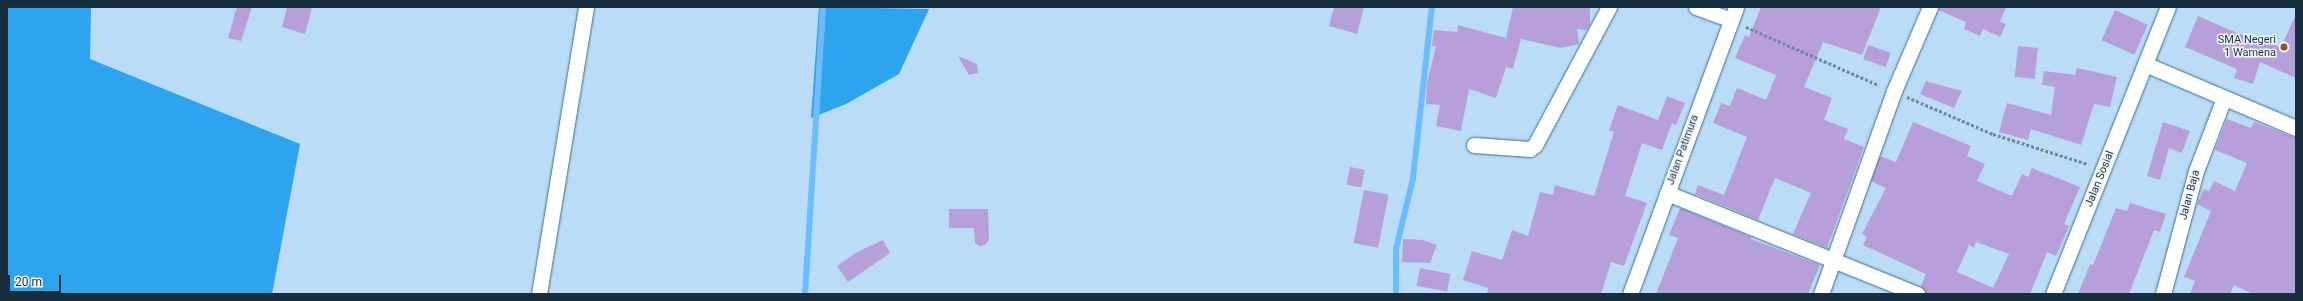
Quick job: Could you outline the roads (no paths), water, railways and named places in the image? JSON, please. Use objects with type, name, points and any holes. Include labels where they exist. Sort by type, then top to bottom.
[{"type":"street","points":[[539,294],[586,7]]},
{"type":"street","points":[[1474,145],[1530,149],[1535,145],[1609,7]]},
{"type":"street","points":[[1696,7],[1733,14]]},
{"type":"street","points":[[1821,294],[1835,261],[1894,91],[1930,7]]},
{"type":"street","name":"Jalan Sosial","points":[[2052,294],[2168,7]]},
{"type":"street","name":"Jalan Patimura","points":[[1630,294],[1733,14]]},
{"type":"street","points":[[2145,64],[2296,128]]},
{"type":"street","name":"Jalan Baja","points":[[2163,294],[2196,171],[2224,98]]},
{"type":"street","points":[[1667,193],[1917,294]]},
{"type":"waterway","points":[[805,294],[823,7]]},
{"type":"waterway","points":[[1396,294],[1396,249],[1413,178],[1432,7]]},
{"type":"place","name":"SMA Negeri 1 Wamena","points":[[2284,47]]}]
